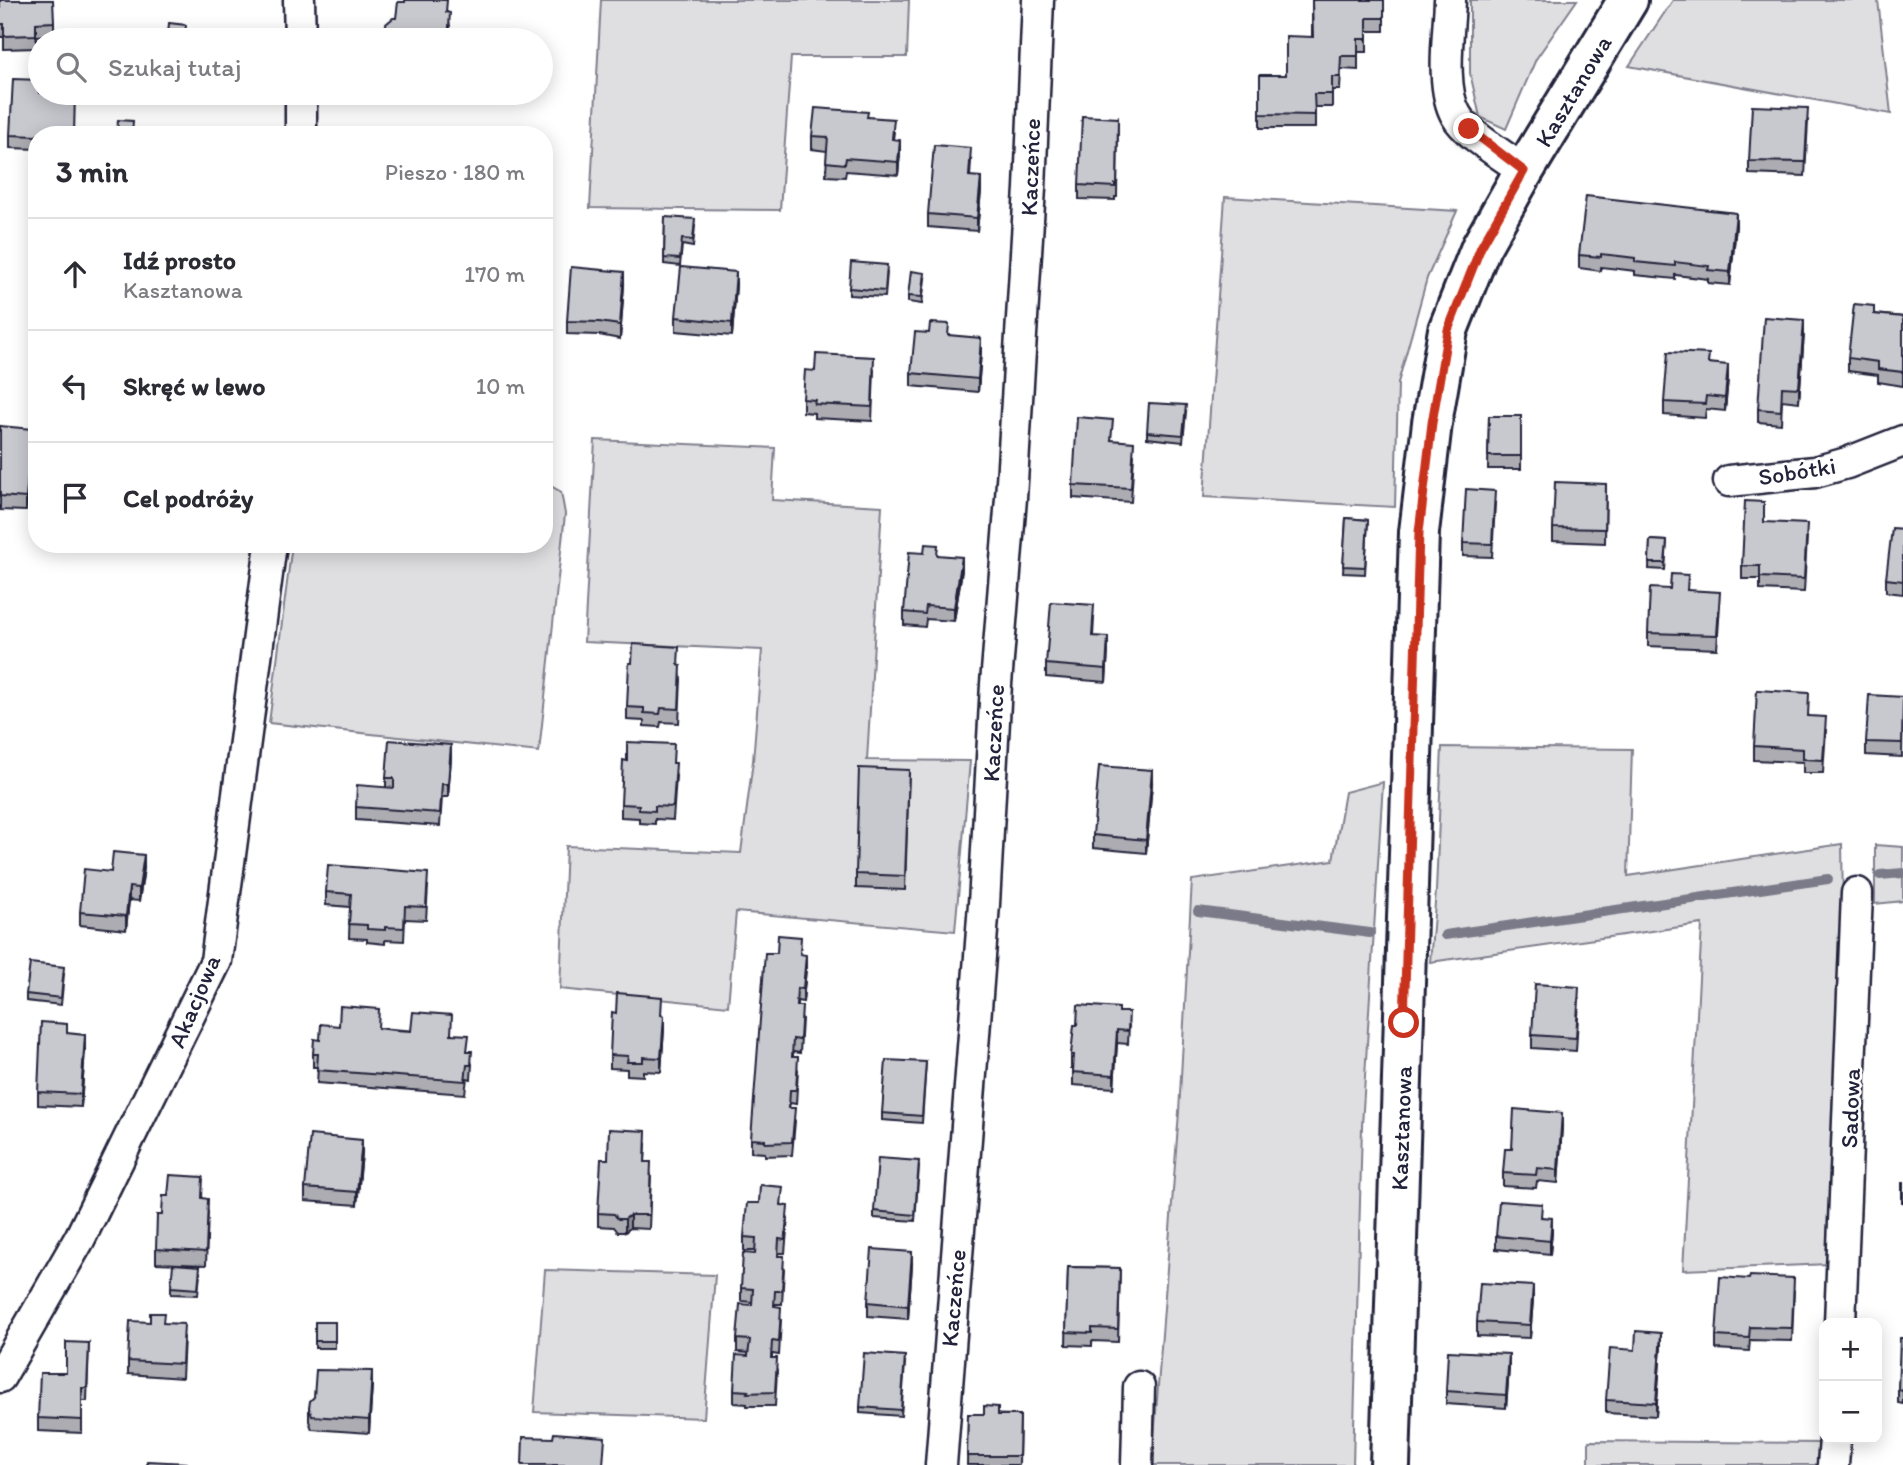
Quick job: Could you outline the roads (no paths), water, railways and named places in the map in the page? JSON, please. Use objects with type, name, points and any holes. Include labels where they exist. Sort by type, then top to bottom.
[{"type":"street","points":[[299,0],[300,28]]},
{"type":"street","name":"Kaczeńce","points":[[941,1465],[983,914],[996,684],[1011,498],[1030,188],[1038,0]]},
{"type":"street","points":[[1450,0],[1449,92],[1456,115],[1469,129],[1524,171]]},
{"type":"street","name":"Kasztanowa","points":[[1390,1465],[1419,532],[1432,423],[1448,330],[1481,247],[1628,0]]},
{"type":"street","points":[[300,126],[301,105]]},
{"type":"street","name":"Sobótki","points":[[1729,481],[1815,472],[1847,463],[1903,441]]},
{"type":"street","name":"Akacjowa","points":[[0,1377],[80,1238],[216,961],[270,553]]},
{"type":"street","name":"Sadowa","points":[[1840,1318],[1857,893]]},
{"type":"street","points":[[1137,1465],[1139,1387]]},
{"type":"street","points":[[1833,1465],[1835,1444]]},
{"type":"waterway","points":[[1880,875],[1903,873]]},
{"type":"waterway","points":[[1445,935],[1828,879]]},
{"type":"waterway","points":[[1198,911],[1370,933]]}]
